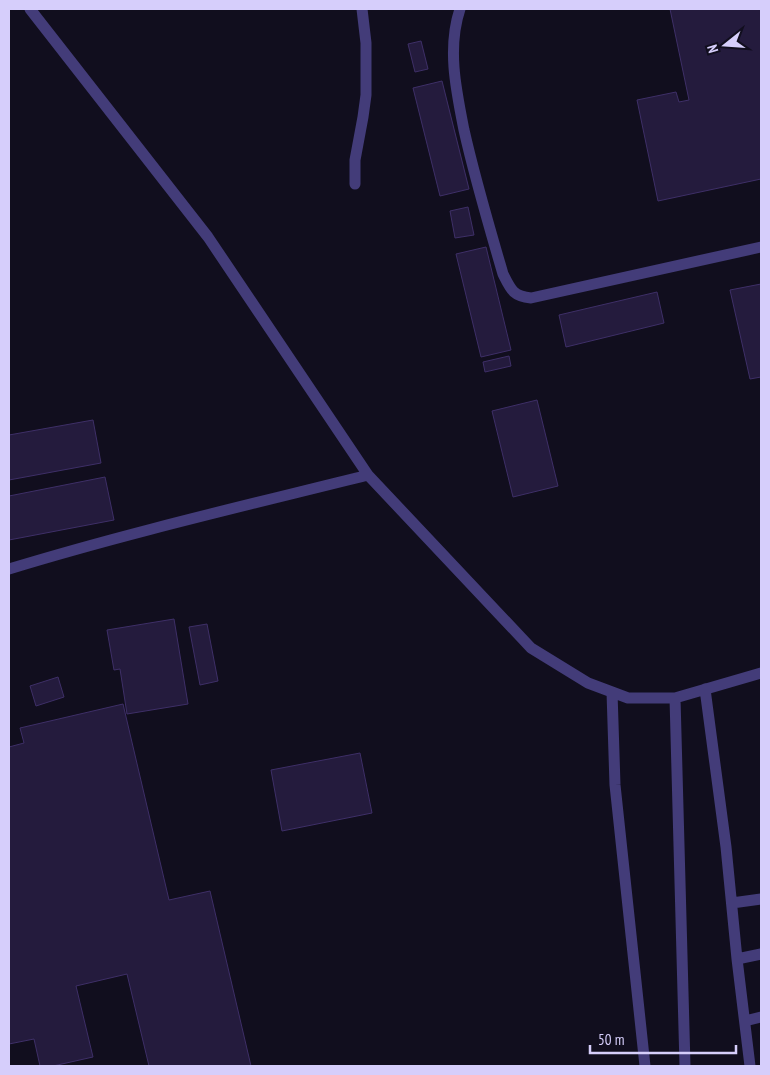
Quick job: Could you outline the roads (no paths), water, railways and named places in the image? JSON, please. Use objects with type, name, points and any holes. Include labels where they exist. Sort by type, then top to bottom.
[{"type":"lane","points":[[30,9],[208,238],[368,475],[531,648],[588,682],[628,698],[675,698],[761,673]]},
{"type":"lane","points":[[355,184],[355,160],[366,95],[366,43],[362,9]]},
{"type":"lane","points":[[460,9],[454,32],[453,48],[455,79],[460,108],[476,184],[503,274],[510,287],[520,296],[532,298],[761,247]]},
{"type":"lane","points":[[9,569],[171,524],[368,475]]},
{"type":"lane","points":[[705,690],[750,1066]]},
{"type":"lane","points":[[612,692],[615,785],[645,1066]]},
{"type":"lane","points":[[675,698],[685,1066]]},
{"type":"lane","points":[[732,903],[761,899]]},
{"type":"lane","points":[[737,959],[761,954]]},
{"type":"lane","points":[[745,1021],[761,1018]]}]
